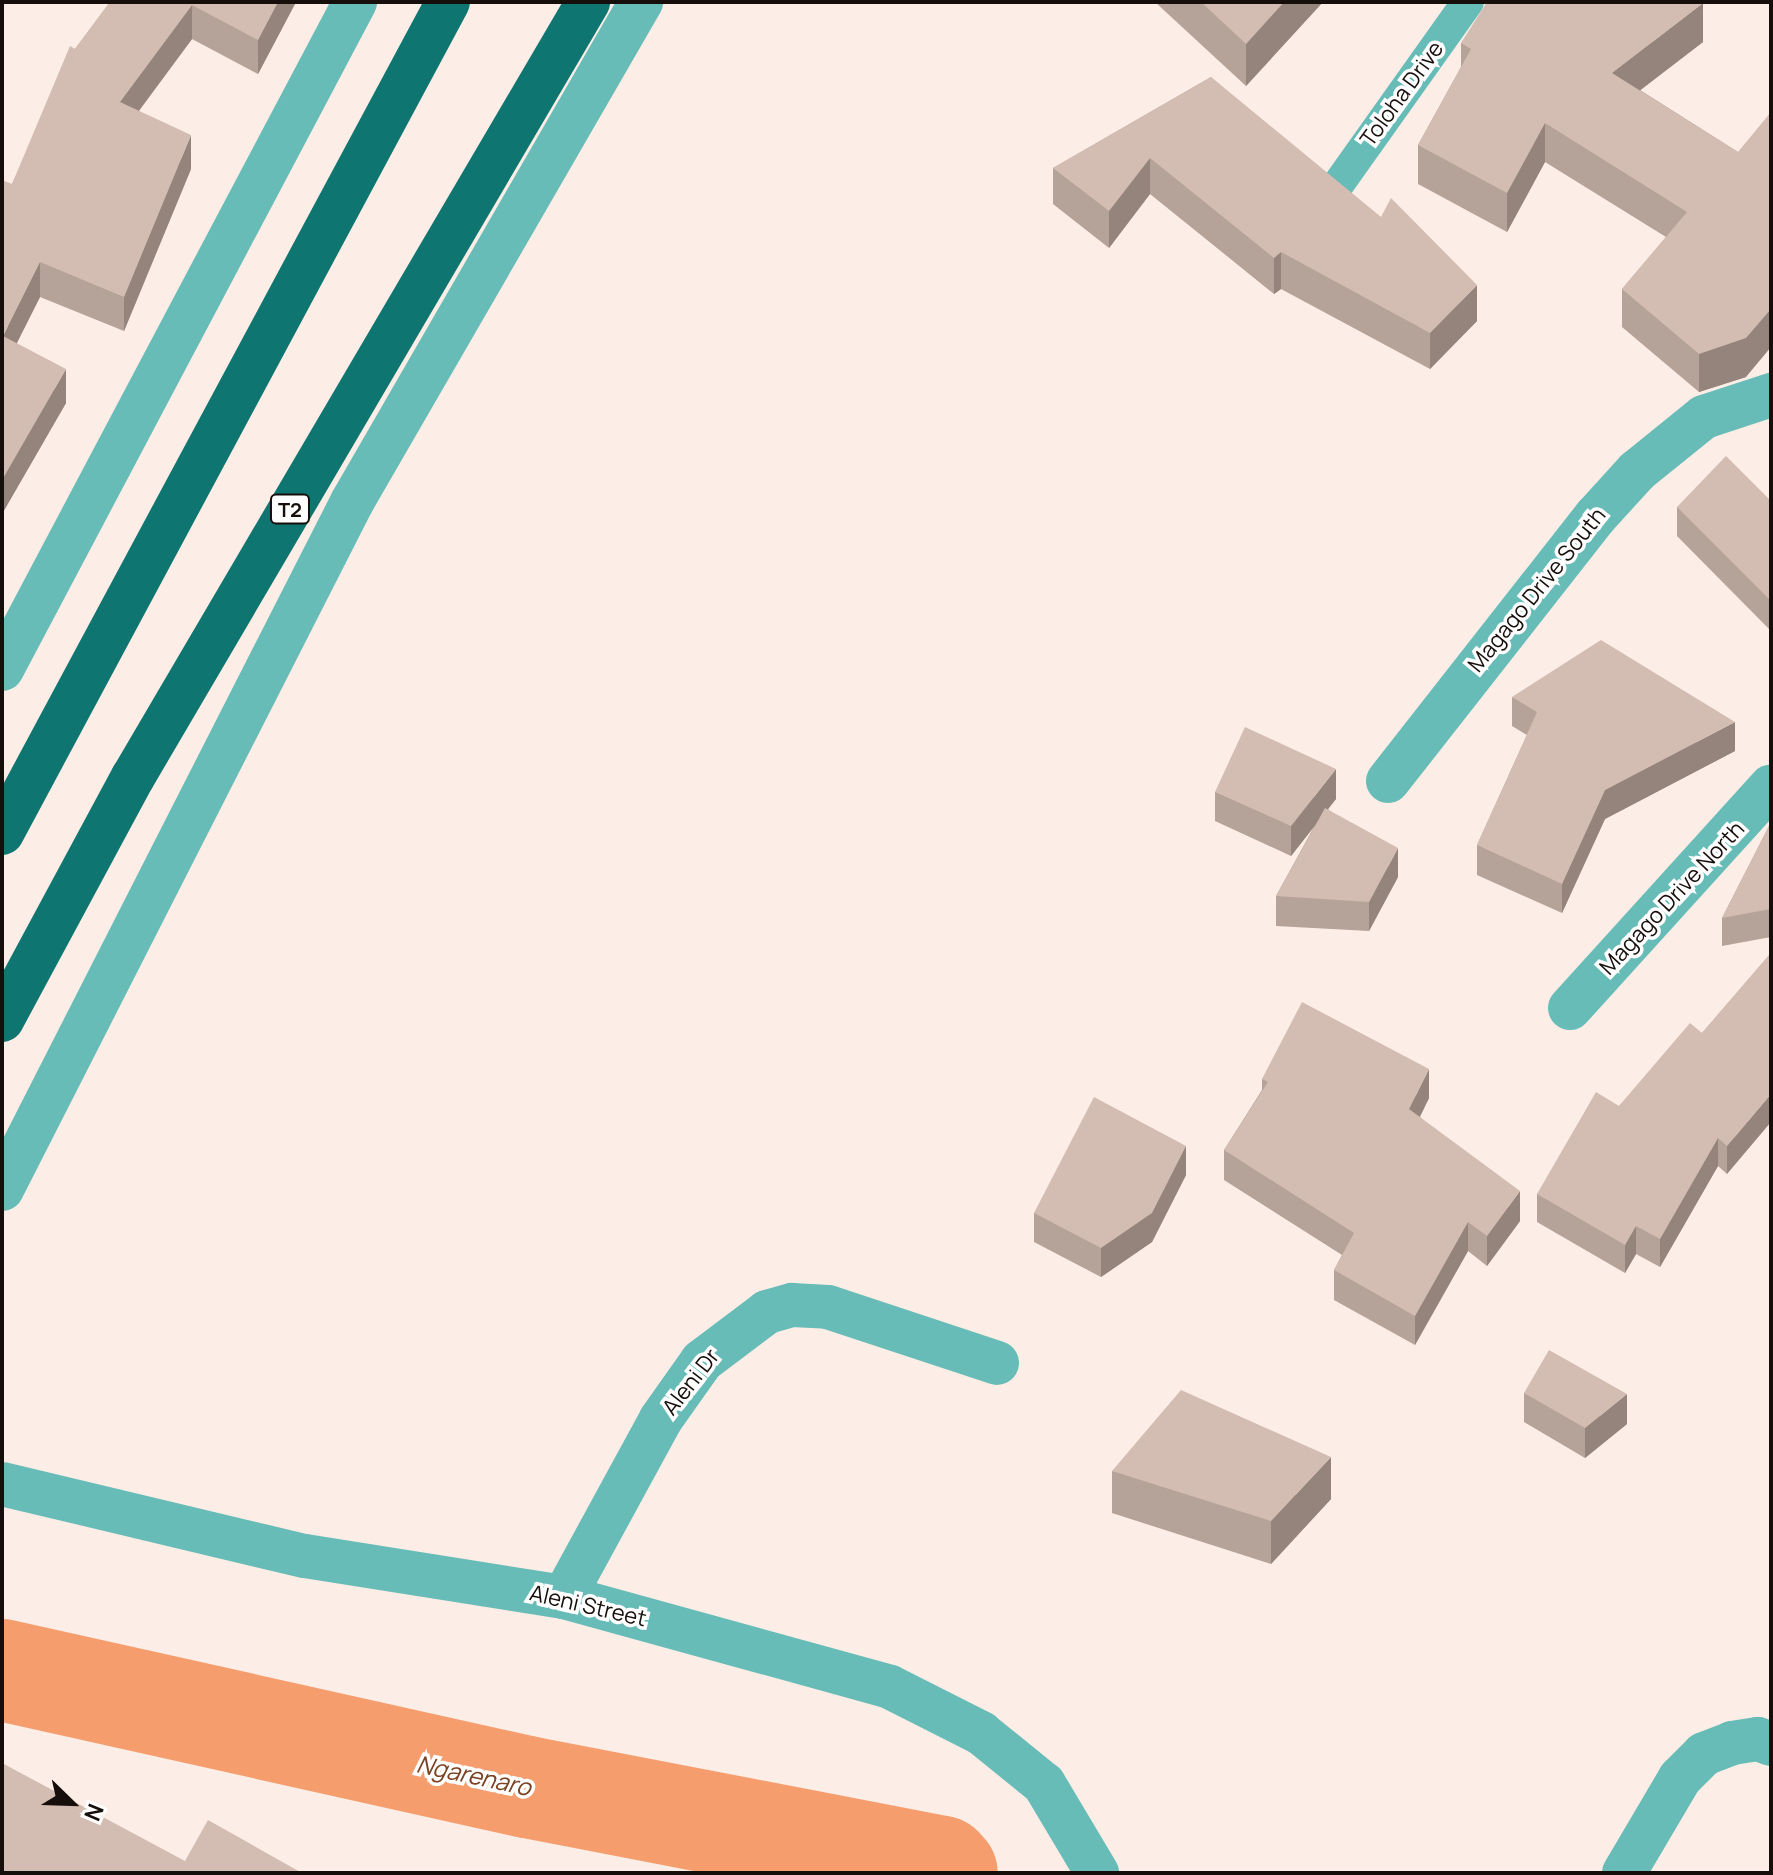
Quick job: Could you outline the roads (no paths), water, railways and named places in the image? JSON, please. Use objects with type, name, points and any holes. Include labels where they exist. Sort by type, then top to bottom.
[{"type":"highway","points":[[2,833],[448,2]]},
{"type":"highway","name":"T2","points":[[2,1020],[133,777],[588,2]]},
{"type":"street","points":[[2,669],[355,2]]},
{"type":"street","points":[[2,1189],[352,502],[641,2]]},
{"type":"street","name":"Magago Drive South","points":[[1388,781],[1596,516],[1637,471],[1704,417],[1771,395]]},
{"type":"street","name":"Magago Drive North","points":[[1570,1008],[1771,786]]},
{"type":"street","name":"Aleni Dr","points":[[564,1597],[661,1419],[702,1361],[767,1312],[792,1305],[828,1307],[997,1363]]},
{"type":"street","name":"Aleni Street","points":[[2,1484],[305,1556],[564,1597],[890,1687],[968,1727],[1044,1784],[1097,1873]]},
{"type":"street","points":[[1624,1873],[1680,1778],[1704,1754],[1732,1743],[1758,1739],[1771,1744]]},
{"type":"lane","name":"Toloha Drive","points":[[1337,186],[1468,2]]},
{"type":"waterway","name":"Ngarenaro","points":[[2,1670],[527,1787],[941,1867],[947,1873]]}]
